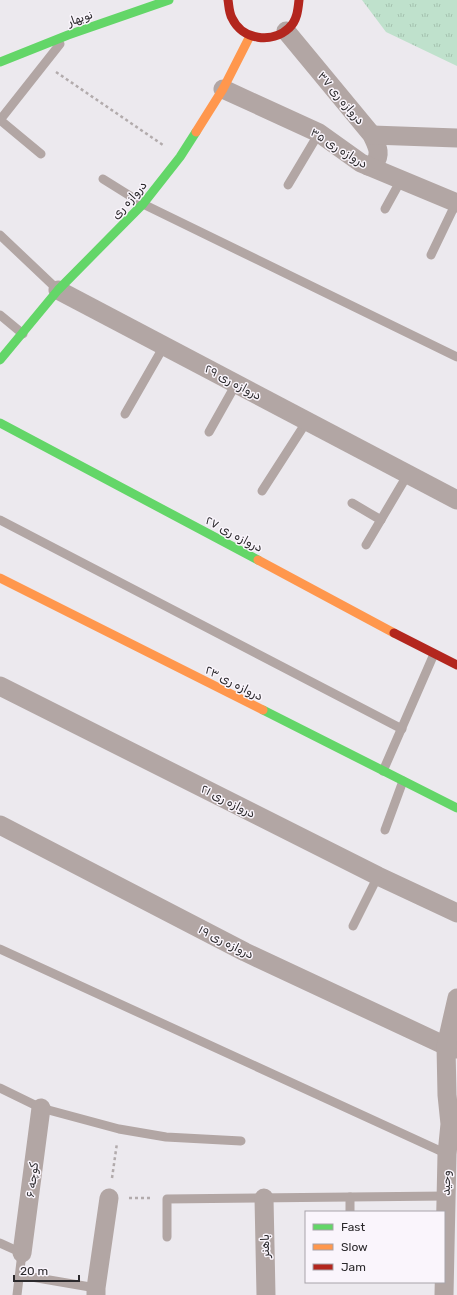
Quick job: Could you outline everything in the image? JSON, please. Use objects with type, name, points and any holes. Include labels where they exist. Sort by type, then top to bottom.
[{"type":"street","name":"نوبهار","points":[[0,62],[68,35],[169,0]]},
{"type":"street","points":[[228,0],[228,11],[236,26],[250,36],[262,39],[275,37],[286,31],[295,20],[299,0]]},
{"type":"street","name":"دروازه ری ۳۷","points":[[286,31],[372,135],[378,147],[379,155],[374,164],[368,166]]},
{"type":"street","name":"دروازه ری","points":[[0,360],[58,290],[143,204],[180,157],[222,89],[250,36]]},
{"type":"street","name":"دروازه ری ۳۵","points":[[222,89],[319,133],[361,163],[457,203]]},
{"type":"street","points":[[372,135],[457,138]]},
{"type":"street","name":"دروازه ری ۲۹","points":[[58,290],[457,500]]},
{"type":"street","name":"دروازه ری ۲۷","points":[[0,423],[434,654],[457,664]]},
{"type":"street","name":"دروازه ری ۲۳","points":[[0,578],[457,808]]},
{"type":"street","name":"دروازه ری ۲۱","points":[[0,686],[378,876],[457,914]]},
{"type":"street","name":"دروازه ری ۱۹","points":[[0,825],[245,952],[452,1048]]},
{"type":"street","name":"وحید","points":[[445,1246],[447,1154],[450,1124],[447,1095],[457,998]]},
{"type":"street","name":"کوچه ۶","points":[[22,1253],[41,1108]]},
{"type":"street","points":[[96,1291],[108,1198]]},
{"type":"street","name":"باهنر","points":[[264,1198],[266,1295]]},
{"type":"street","name":"وحید","points":[[444,1283],[444,1295]]},
{"type":"lane","points":[[41,154],[0,120],[68,35]]},
{"type":"lane","points":[[288,185],[319,133]]},
{"type":"lane","points":[[103,179],[143,204],[457,357]]},
{"type":"lane","points":[[385,209],[401,180]]},
{"type":"lane","points":[[431,255],[457,203]]},
{"type":"lane","points":[[0,235],[58,290]]},
{"type":"lane","points":[[0,315],[23,334]]},
{"type":"lane","points":[[125,414],[164,346]]},
{"type":"lane","points":[[209,432],[236,384]]},
{"type":"lane","points":[[262,491],[307,421]]},
{"type":"lane","points":[[366,545],[408,474]]},
{"type":"lane","points":[[352,504],[381,520]]},
{"type":"lane","points":[[0,520],[402,729]]},
{"type":"lane","points":[[383,771],[434,654]]},
{"type":"lane","points":[[385,830],[403,781]]},
{"type":"lane","points":[[353,926],[378,876]]},
{"type":"lane","points":[[0,948],[447,1154]]},
{"type":"lane","points":[[0,1088],[41,1108],[119,1129],[166,1136],[241,1141]]},
{"type":"lane","points":[[167,1237],[167,1199],[446,1196]]},
{"type":"lane","points":[[350,1197],[350,1211]]},
{"type":"lane","points":[[0,1243],[22,1253],[17,1295]]},
{"type":"lane","points":[[20,1275],[96,1291]]},
{"type":"path","points":[[44,64],[180,157]]},
{"type":"path","points":[[119,1129],[108,1198],[167,1199]]},
{"type":"green space","points":[[362,0],[457,0],[457,66],[386,32]]},
{"type":"traffic: fast","points":[[0,62],[68,35],[169,0]]},
{"type":"traffic: fast","points":[[0,360],[58,290],[143,204],[180,157],[196,132]]},
{"type":"traffic: fast","points":[[0,423],[258,560]]},
{"type":"traffic: fast","points":[[263,710],[457,808]]},
{"type":"traffic: slow","points":[[196,132],[223,89],[250,36]]},
{"type":"traffic: slow","points":[[258,560],[394,633]]},
{"type":"traffic: slow","points":[[0,578],[263,710]]},
{"type":"traffic: jam","points":[[228,0],[230,14],[237,25],[250,35],[266,38],[282,33],[292,25],[297,15],[299,0]]},
{"type":"traffic: jam","points":[[394,633],[457,665]]}]
